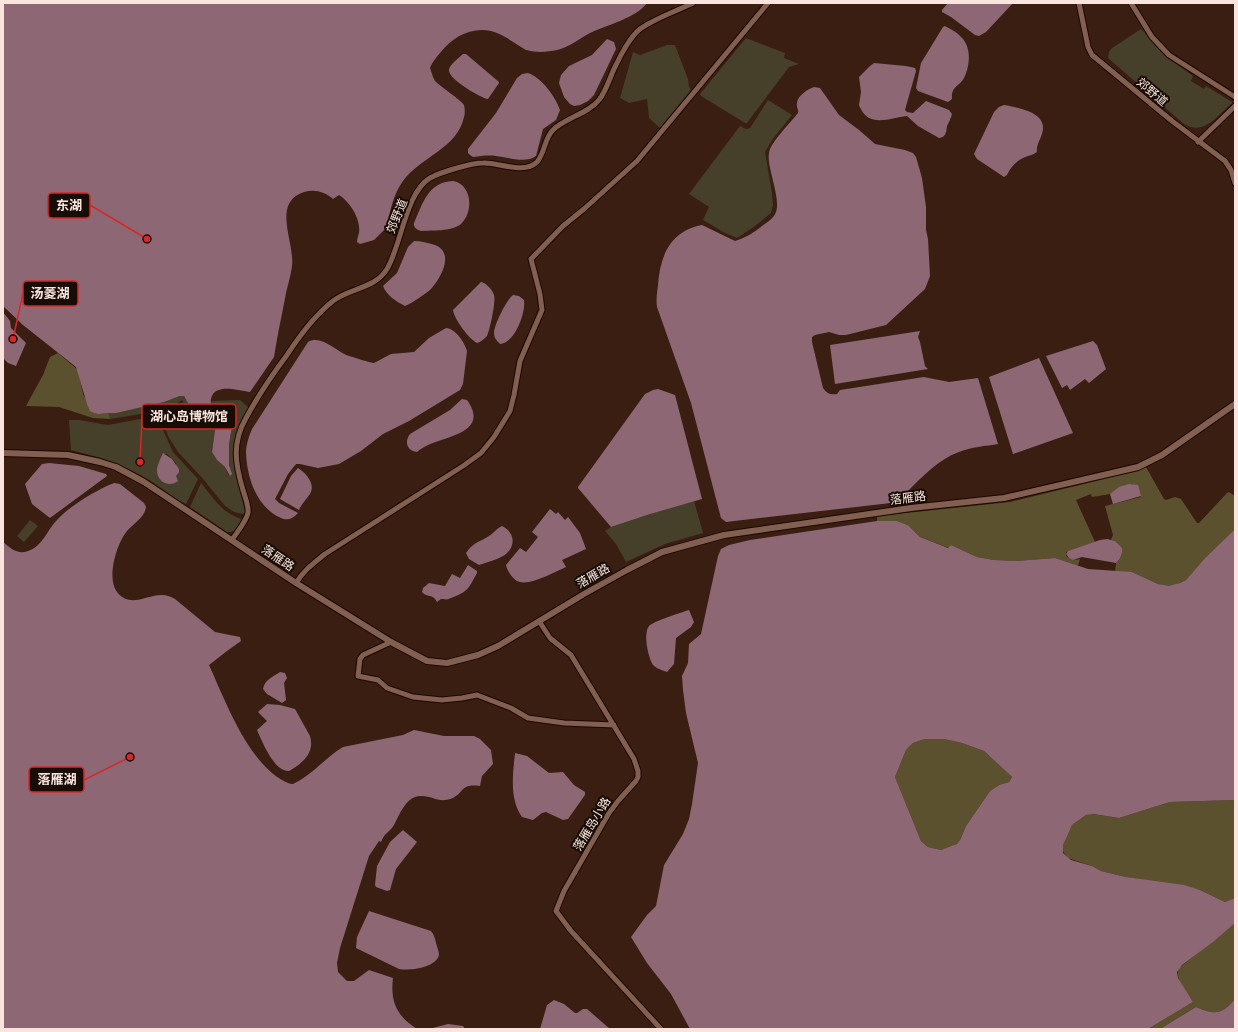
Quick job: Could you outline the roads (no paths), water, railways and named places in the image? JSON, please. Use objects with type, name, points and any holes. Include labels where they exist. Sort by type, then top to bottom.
[{"type":"street","name":"郊野道","points":[[232,540],[248,514],[248,506],[238,472],[236,456],[239,433],[246,419],[269,380],[315,317],[337,298],[368,285],[384,272],[389,264],[403,225],[420,188],[428,179],[440,174],[480,163],[517,168],[535,164],[552,132],[576,115],[592,107],[599,99],[616,64],[639,29],[693,3]]},
{"type":"street","points":[[296,583],[307,568],[325,554],[481,453],[506,420],[510,411],[520,361],[542,310],[540,294],[531,259],[563,226],[637,161],[768,3]]},
{"type":"street","name":"郊野道","points":[[1079,3],[1088,47],[1092,55],[1198,142],[1227,163],[1235,183]]},
{"type":"street","points":[[1131,3],[1152,37],[1162,48],[1176,60],[1235,97]]},
{"type":"street","points":[[1198,142],[1235,106]]},
{"type":"street","name":"落雁路","points":[[3,454],[68,454],[81,456],[105,464],[144,482],[296,583],[391,642],[427,661],[447,663],[488,651],[609,580],[662,552],[724,535],[911,508],[1004,498],[1138,467],[1162,455],[1235,404]]},
{"type":"street","name":"落雁岛小路","points":[[539,621],[550,638],[571,655],[634,759],[638,771],[636,781],[609,813],[564,891],[556,911],[571,932],[661,1029]]},
{"type":"street","points":[[391,642],[363,655],[360,659],[358,676],[379,681],[387,688],[413,697],[442,700],[477,695],[511,708],[528,718],[564,723],[614,725]]},
{"type":"place","name":"东湖","points":[[147,239]]},
{"type":"place","name":"汤菱湖","points":[[13,339]]},
{"type":"place","name":"湖心岛博物馆","points":[[140,462]]},
{"type":"place","name":"落雁湖","points":[[130,757]]}]
